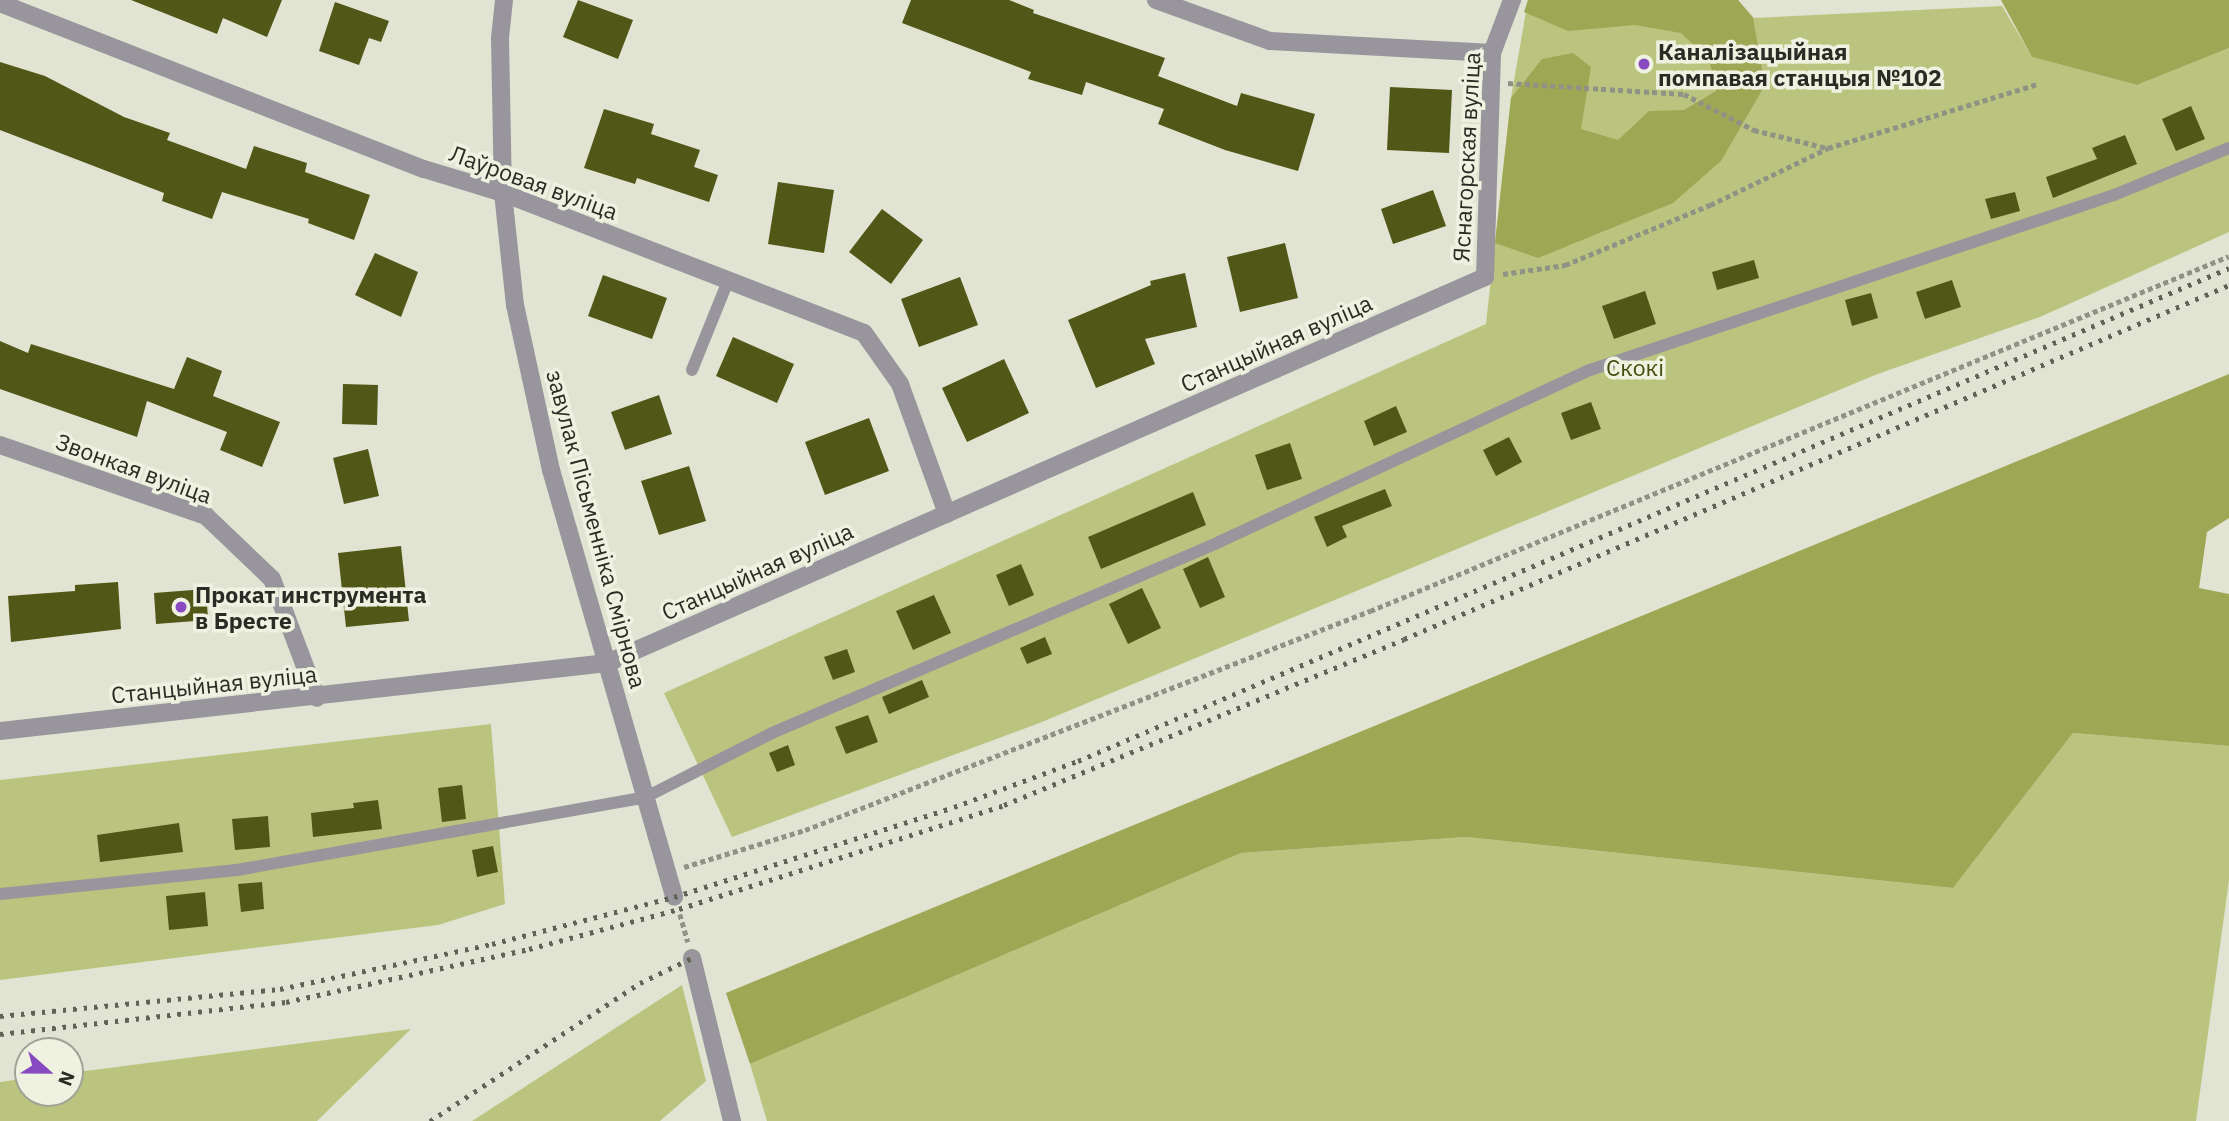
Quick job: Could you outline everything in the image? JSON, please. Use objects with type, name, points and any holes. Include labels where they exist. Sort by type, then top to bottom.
[{"type":"street","name":"завулак Пісьменніка Смірнова","points":[[504,0],[500,39],[503,193],[515,304],[551,470],[674,897]]},
{"type":"street","points":[[1156,0],[1270,41],[1492,53]]},
{"type":"street","name":"Яснагорская вуліца","points":[[1485,277],[1492,53],[1512,0]]},
{"type":"street","name":"Лаўровая вуліца","points":[[0,3],[424,169],[503,193],[864,333],[900,384],[947,514]]},
{"type":"street","name":"Станцыйная вуліца","points":[[0,731],[317,698],[607,663],[1485,277]]},
{"type":"street","name":"Звонкая вуліца","points":[[0,445],[206,516],[272,579],[317,698]]},
{"type":"street","points":[[692,958],[733,1121]]},
{"type":"lane","points":[[0,894],[237,870],[646,797],[772,733],[1219,542],[1590,370],[2114,195],[2229,148]]},
{"type":"lane","points":[[692,370],[728,281]]},
{"type":"path","points":[[1491,81],[1684,94],[1754,130],[1828,148]]},
{"type":"path","points":[[1485,277],[1565,265],[1710,205],[1828,148],[2037,84]]},
{"type":"path","points":[[667,873],[805,830],[1370,611],[2229,256]]},
{"type":"path","points":[[674,897],[692,958]]},
{"type":"green space","name":"Скокі","points":[[1528,0],[1738,0],[1754,18],[2002,6],[2032,57],[2137,85],[2229,48],[2229,232],[2040,317],[1875,375],[1037,724],[732,837],[664,693],[1486,324],[1511,98]]},
{"type":"green space","points":[[1528,0],[1738,0],[1753,18],[1765,85],[1721,161],[1673,203],[1538,258],[1495,243],[1511,98],[1542,59],[1573,53],[1591,67],[1581,129],[1618,140],[1649,111],[1684,110],[1716,91],[1709,59],[1681,33],[1635,25],[1568,31],[1524,12]]},
{"type":"green space","points":[[2001,0],[2229,0],[2229,48],[2137,85],[2032,57]]},
{"type":"green space","points":[[2229,374],[2229,518],[2207,532],[2199,588],[2229,594],[2229,746],[2073,733],[1953,888],[1466,837],[1241,853],[750,1064],[726,993]]},
{"type":"green space","points":[[491,724],[505,904],[438,925],[0,980],[0,780]]},
{"type":"green space","points":[[2073,733],[2229,746],[2229,880],[2196,1121],[767,1121],[750,1064],[1241,853],[1466,837],[1953,888]]},
{"type":"green space","points":[[682,985],[706,1081],[660,1121],[472,1121]]},
{"type":"green space","points":[[411,1029],[317,1121],[0,1121],[0,1082],[14,1080],[14,1107],[84,1107],[84,1071]]},
{"type":"building","points":[[131,0],[282,0],[267,37],[223,18],[217,34]]},
{"type":"building","points":[[578,0],[633,20],[618,59],[563,37]]},
{"type":"building","points":[[911,0],[1009,0],[1034,10],[1033,13],[1165,58],[1158,76],[1237,106],[1241,93],[1315,114],[1298,171],[1225,150],[1158,124],[1164,109],[1086,82],[1082,95],[1028,79],[1031,72],[902,23]]},
{"type":"building","points":[[335,2],[389,21],[381,42],[369,38],[359,65],[319,51]]},
{"type":"building","points":[[0,62],[45,76],[124,117],[170,133],[167,140],[246,169],[254,146],[307,163],[305,172],[370,195],[354,240],[308,223],[309,219],[222,192],[212,219],[162,201],[164,193],[0,130]]},
{"type":"building","points":[[1390,87],[1452,90],[1449,153],[1387,150]]},
{"type":"building","points":[[2191,106],[2205,139],[2176,151],[2162,119]]},
{"type":"building","points":[[604,109],[654,124],[651,134],[700,150],[694,167],[718,175],[709,202],[637,178],[635,184],[584,168]]},
{"type":"building","points":[[2125,135],[2137,164],[2053,198],[2046,177],[2097,159],[2092,148]]},
{"type":"building","points":[[778,182],[834,190],[824,253],[768,244]]},
{"type":"building","points":[[1433,190],[1446,226],[1393,244],[1381,209]]},
{"type":"building","points":[[2015,192],[2020,211],[1991,219],[1985,199]]},
{"type":"building","points":[[882,209],[923,240],[891,284],[849,252]]},
{"type":"building","points":[[1285,243],[1298,298],[1240,312],[1227,257]]},
{"type":"building","points":[[375,253],[418,272],[401,317],[355,295]]},
{"type":"building","points":[[1754,260],[1759,278],[1717,290],[1712,272]]},
{"type":"building","points":[[1185,273],[1197,327],[1145,339],[1155,364],[1096,388],[1068,320],[1151,285],[1150,281]]},
{"type":"building","points":[[603,275],[667,298],[652,339],[588,316]]},
{"type":"building","points":[[960,277],[978,325],[919,347],[901,299]]},
{"type":"building","points":[[1952,280],[1961,307],[1925,319],[1916,292]]},
{"type":"building","points":[[1645,291],[1656,324],[1614,339],[1602,306]]},
{"type":"building","points":[[1871,293],[1878,318],[1852,326],[1845,300]]},
{"type":"building","points":[[733,337],[794,364],[777,403],[716,376]]},
{"type":"building","points":[[0,341],[28,353],[31,344],[174,389],[187,357],[222,371],[213,396],[280,422],[262,467],[220,450],[227,432],[147,401],[137,437],[0,389]]},
{"type":"building","points":[[1004,359],[1029,413],[967,442],[942,388]]},
{"type":"building","points":[[343,384],[378,385],[377,425],[342,424]]},
{"type":"building","points":[[659,395],[672,434],[625,450],[611,412]]},
{"type":"building","points":[[1591,402],[1601,429],[1571,440],[1561,413]]},
{"type":"building","points":[[1396,406],[1407,432],[1374,446],[1364,421]]},
{"type":"building","points":[[869,418],[889,471],[825,495],[805,442]]},
{"type":"building","points":[[1509,437],[1522,462],[1496,476],[1483,450]]},
{"type":"building","points":[[1290,443],[1302,479],[1267,490],[1255,455]]},
{"type":"building","points":[[368,449],[379,496],[344,504],[333,458]]},
{"type":"building","points":[[689,466],[706,521],[659,535],[641,481]]},
{"type":"building","points":[[1385,489],[1392,506],[1342,526],[1347,537],[1327,547],[1314,517]]},
{"type":"building","points":[[1193,492],[1206,525],[1101,569],[1088,537]]},
{"type":"building","points":[[401,546],[409,621],[346,627],[338,553]]},
{"type":"building","points":[[1208,557],[1225,597],[1200,608],[1183,569]]},
{"type":"building","points":[[1021,564],[1034,595],[1009,606],[996,575]]},
{"type":"building","points":[[118,582],[121,629],[11,642],[8,596],[75,591],[75,585]]},
{"type":"building","points":[[1142,588],[1161,628],[1128,644],[1109,604]]},
{"type":"building","name":"Прокат инструмента в Бресте","points":[[206,589],[208,620],[156,624],[154,593]]},
{"type":"building","points":[[934,595],[951,633],[913,650],[896,611]]},
{"type":"building","points":[[1045,637],[1052,654],[1027,664],[1020,648]]},
{"type":"building","points":[[847,649],[855,672],[833,680],[824,657]]},
{"type":"building","points":[[922,680],[929,697],[889,714],[882,697]]},
{"type":"building","points":[[868,715],[878,742],[846,754],[835,727]]},
{"type":"building","points":[[788,745],[795,765],[777,772],[769,753]]},
{"type":"building","points":[[462,785],[466,819],[442,822],[438,788]]},
{"type":"building","points":[[378,800],[382,829],[313,837],[311,813],[354,808],[353,803]]},
{"type":"building","points":[[268,816],[270,847],[235,850],[232,819]]},
{"type":"building","points":[[179,823],[183,852],[100,862],[97,835]]},
{"type":"building","points":[[493,846],[498,872],[477,877],[472,850]]},
{"type":"building","points":[[262,882],[264,909],[241,912],[238,884]]},
{"type":"building","points":[[205,892],[208,926],[169,930],[166,896]]},
{"type":"railway","points":[[0,1016],[280,989],[492,944],[674,897],[954,807],[1078,761],[2229,268]]},
{"type":"railway","points":[[0,1034],[286,1002],[529,949],[679,909],[1004,805],[1404,639],[2229,285]]},
{"type":"railway","points":[[430,1121],[640,983],[692,958]]},
{"type":"place","name":"Каналізацыйная помпавая станцыя №102","points":[[1644,64]]},
{"type":"place","name":"Прокат инструмента в Бресте","points":[[181,607]]}]
